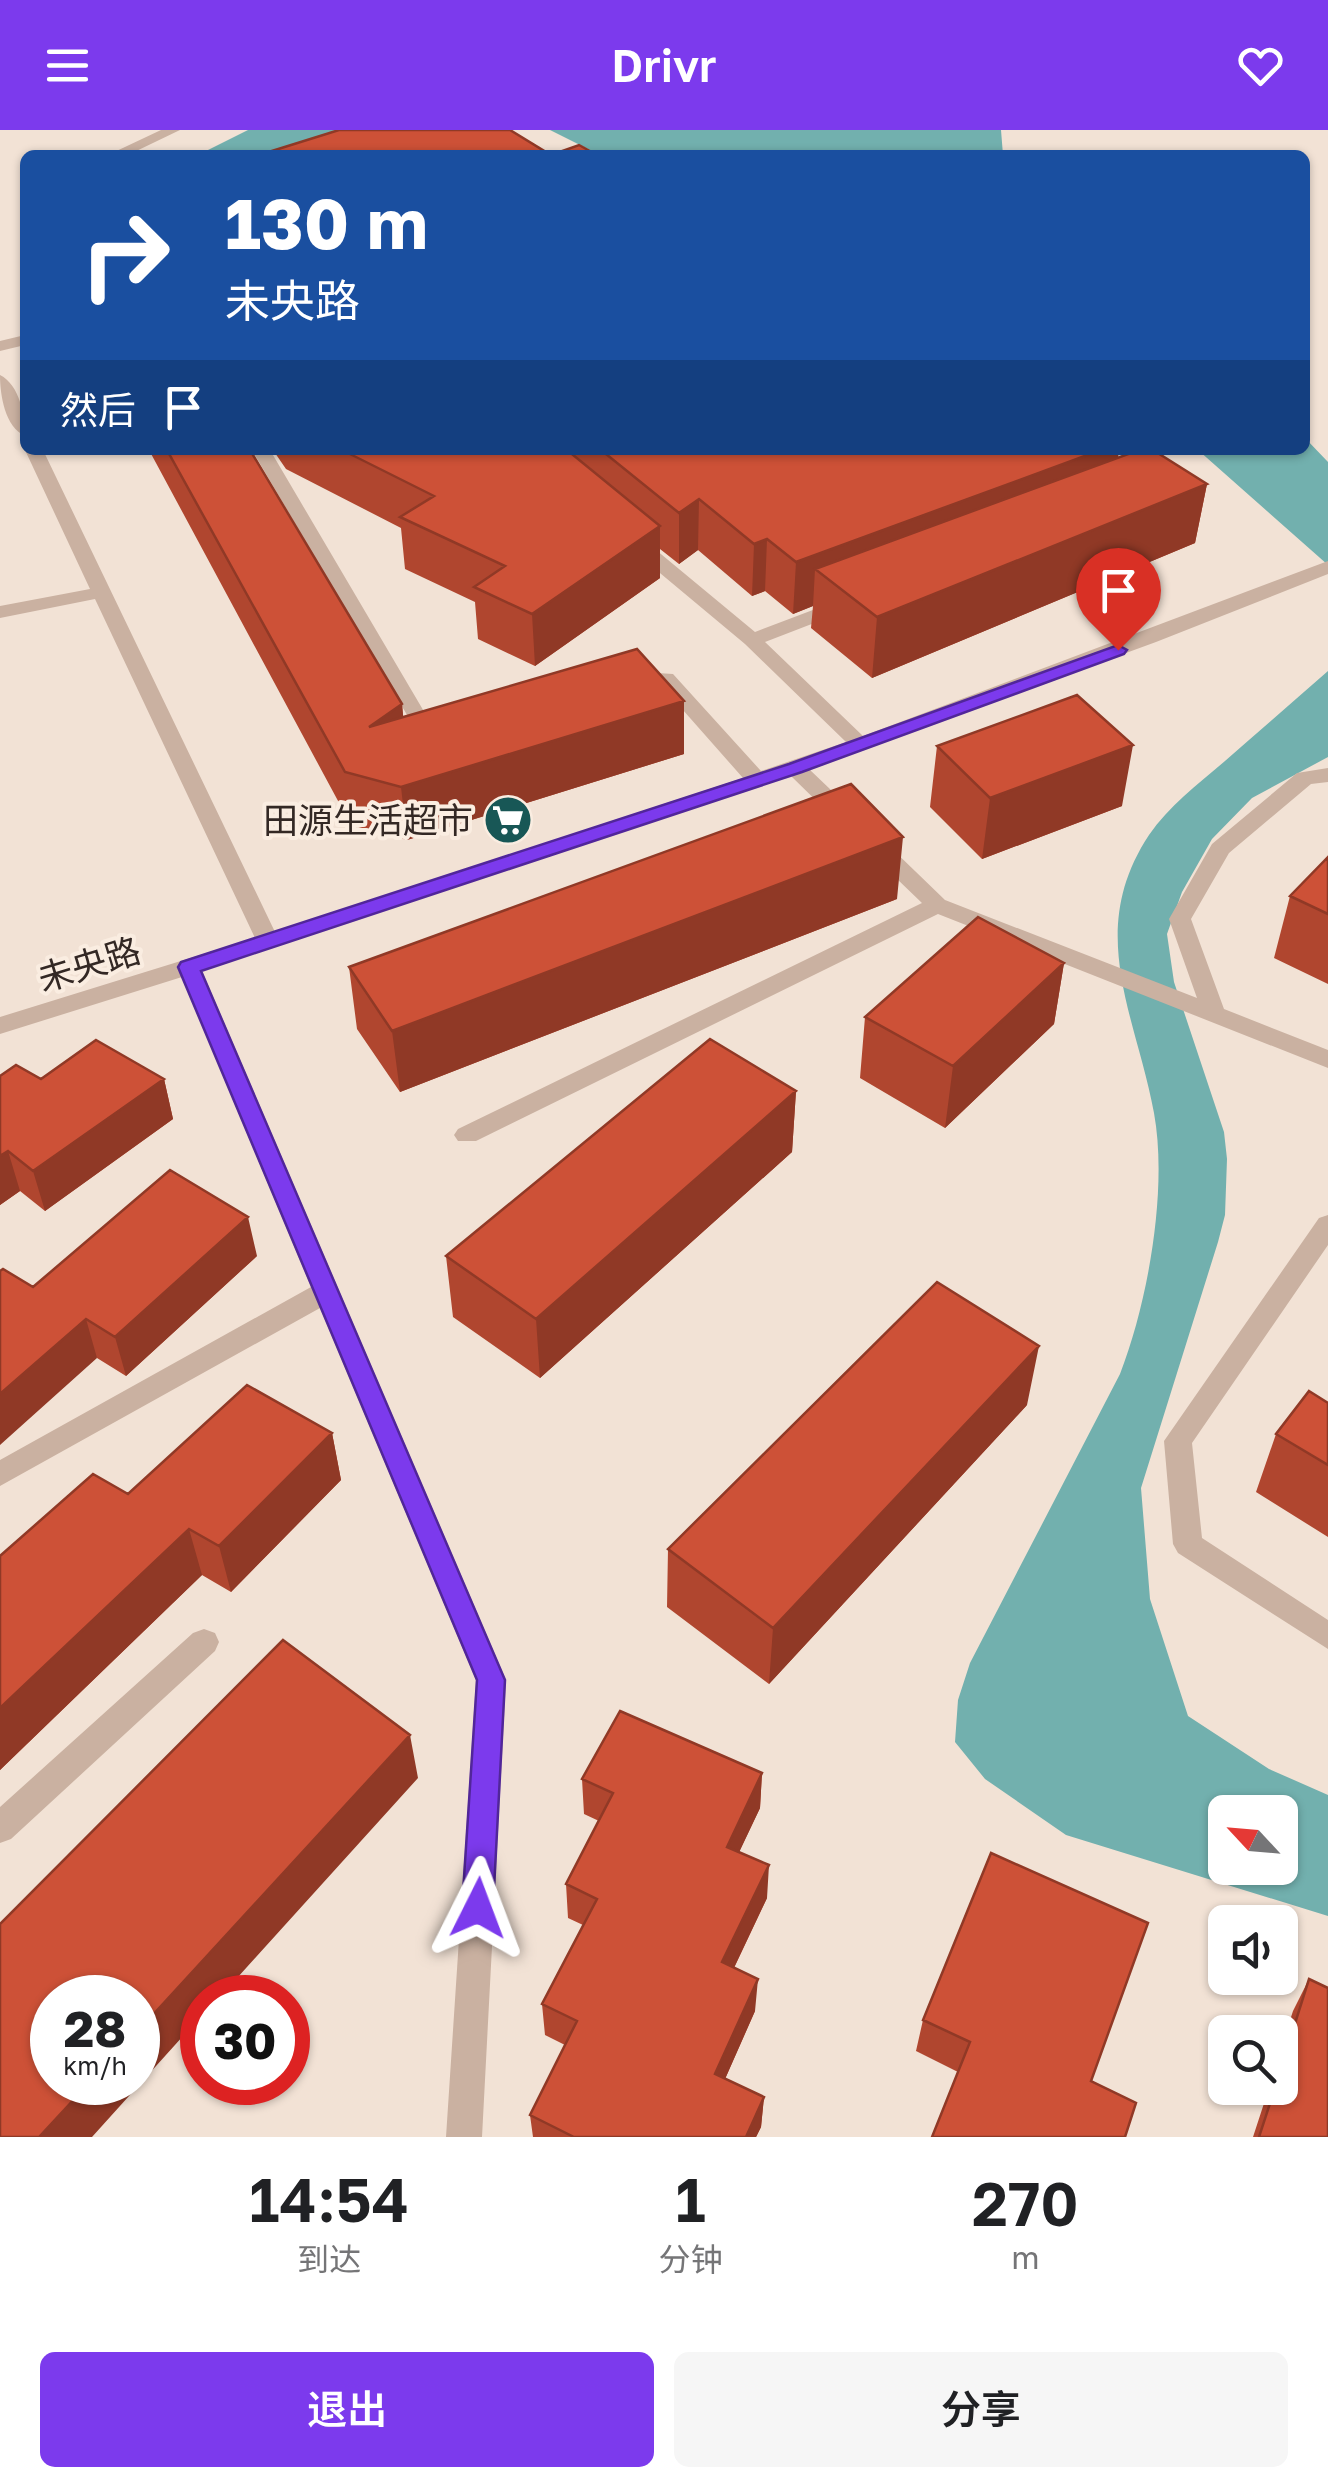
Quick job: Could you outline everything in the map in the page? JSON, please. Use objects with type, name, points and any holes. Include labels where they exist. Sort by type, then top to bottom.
[{"type":"street","points":[[127,150],[173,130]]},
{"type":"street","points":[[0,380],[20,421]]},
{"type":"street","points":[[36,455],[268,942]]},
{"type":"street","points":[[264,455],[424,728],[462,717]]},
{"type":"street","points":[[615,526],[752,640],[860,744]]},
{"type":"street","name":"未央路","points":[[0,1026],[796,768],[1228,610],[1328,567]]},
{"type":"street","points":[[0,612],[103,592]]},
{"type":"street","points":[[752,640],[864,598]]},
{"type":"street","points":[[611,673],[666,678],[757,780]]},
{"type":"street","points":[[796,768],[938,905],[1104,974],[1328,1059]]},
{"type":"street","points":[[1202,1009],[1180,919],[1220,849],[1305,778],[1328,775]]},
{"type":"street","points":[[468,1134],[938,905]]},
{"type":"street","points":[[189,967],[491,1680],[464,2137]]},
{"type":"street","points":[[1328,1225],[1178,1441],[1188,1544],[1328,1636]]},
{"type":"street","points":[[0,1474],[326,1291]]},
{"type":"street","points":[[0,1828],[204,1642]]},
{"type":"water","points":[[248,130],[398,130],[345,150],[208,150]]},
{"type":"water","points":[[550,130],[1001,130],[1003,150],[590,150]]},
{"type":"water","points":[[1310,443],[1328,462],[1328,565],[1204,455],[1310,455]]},
{"type":"water","points":[[1328,671],[1328,757],[1252,798],[1212,839],[1182,892],[1167,934],[1174,982],[1224,1132],[1225,1215],[1141,1488],[1150,1599],[1188,1716],[1269,1769],[1328,1795],[1328,1916],[1228,1885],[1298,1885],[1298,1795],[1208,1795],[1208,1879],[1066,1835],[985,1779],[955,1742],[958,1700],[970,1663],[1120,1374],[1147,1280],[1157,1210],[1158,1143],[1121,974],[1120,906],[1130,871],[1149,835],[1175,805]]},
{"type":"building","points":[[339,130],[510,130],[543,150],[275,150]]},
{"type":"building","points":[[170,455],[253,455],[402,704],[369,727],[637,649],[684,701],[401,787],[345,772]]},
{"type":"building","points":[[352,455],[573,455],[660,526],[532,614],[474,587],[505,566],[400,517],[434,496]]},
{"type":"building","points":[[607,455],[1087,455],[796,562],[767,539],[754,544],[699,499],[679,513]]},
{"type":"building","points":[[1125,455],[1161,455],[1207,484],[877,617],[815,569]]},
{"type":"building","points":[[1077,695],[1133,745],[990,798],[937,746]]},
{"type":"building","points":[[851,784],[903,837],[392,1031],[349,967]]},
{"type":"building","points":[[1328,857],[1328,914],[1290,896]]},
{"type":"building","points":[[978,917],[1064,963],[953,1066],[865,1017]]},
{"type":"building","points":[[710,1039],[796,1091],[536,1319],[446,1256]]},
{"type":"building","points":[[96,1040],[164,1079],[33,1171],[8,1151],[0,1156],[0,1076],[16,1065],[41,1079]]},
{"type":"building","points":[[170,1170],[248,1217],[115,1337],[86,1319],[0,1394],[0,1271],[3,1269],[33,1287]]},
{"type":"building","points":[[937,1282],[1039,1346],[773,1628],[668,1549]]},
{"type":"building","points":[[247,1385],[332,1433],[219,1546],[189,1529],[0,1708],[0,1556],[93,1474],[128,1494]]},
{"type":"building","points":[[1309,1391],[1328,1403],[1328,1465],[1276,1434]]},
{"type":"building","points":[[283,1640],[410,1735],[189,1975],[180,1975],[180,1985],[160,2007],[160,1975],[30,1975],[30,2105],[69,2105],[39,2137],[0,2137],[0,1924]]},
{"type":"building","points":[[620,1711],[762,1773],[727,1847],[769,1865],[722,1962],[758,1979],[715,2074],[764,2097],[746,2137],[574,2137],[530,2115],[577,2021],[542,2004],[597,1899],[566,1884],[613,1793],[582,1779]]},
{"type":"building","points":[[991,1853],[1148,1923],[1091,2081],[1136,2103],[1125,2137],[932,2137],[970,2042],[923,2020]]},
{"type":"building","points":[[1309,1979],[1328,1988],[1328,2137],[1259,2137],[1269,2105],[1298,2105],[1298,2015]]},
{"type":"place","name":"田源生活超市","points":[[508,820]]},
{"type":"route","points":[[478,1908],[491,1680],[189,967],[796,768],[1118,650]]}]
